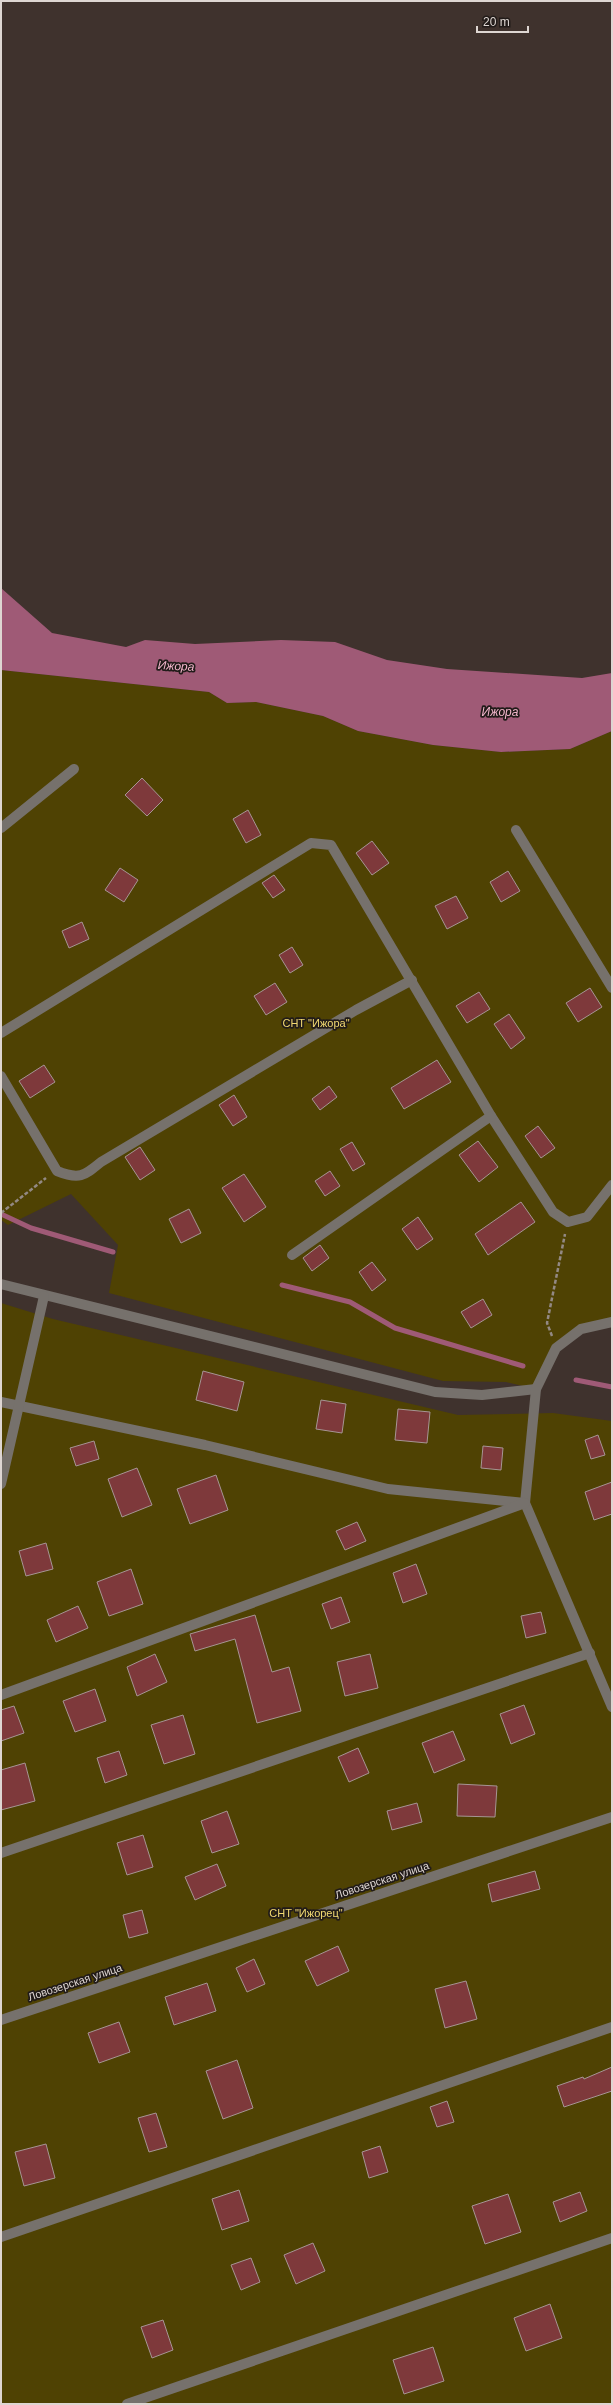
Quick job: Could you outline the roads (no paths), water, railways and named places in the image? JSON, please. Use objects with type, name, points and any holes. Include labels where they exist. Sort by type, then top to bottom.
[{"type":"street","points":[[1,828],[74,769]]},
{"type":"street","points":[[516,830],[612,988]]},
{"type":"street","points":[[1,1033],[311,843],[331,845],[491,1116],[553,1212],[568,1222],[587,1218],[612,1185]]},
{"type":"street","points":[[1,1076],[57,1171],[69,1176],[84,1176],[101,1162],[356,1010],[412,980]]},
{"type":"street","points":[[292,1255],[491,1116]]},
{"type":"street","points":[[1,1284],[44,1296],[435,1392],[482,1395],[536,1389]]},
{"type":"street","points":[[1,1484],[44,1296]]},
{"type":"street","points":[[612,1322],[580,1329],[556,1348],[536,1389],[525,1503],[612,1707]]},
{"type":"street","points":[[1,1402],[205,1445],[388,1488],[525,1503]]},
{"type":"street","points":[[1,1695],[525,1503]]},
{"type":"street","points":[[1,1853],[590,1653]]},
{"type":"street","name":"Ловозерская улица","points":[[1,2020],[612,1817]]},
{"type":"street","points":[[1,2237],[612,2027]]},
{"type":"street","points":[[128,2404],[612,2238]]},
{"type":"water","name":"Ижора","points":[[1,588],[52,633],[126,647],[145,640],[195,644],[281,640],[335,642],[387,660],[447,669],[582,678],[612,673],[612,731],[570,749],[501,752],[433,745],[358,731],[323,716],[256,702],[227,703],[209,692],[1,670]]},
{"type":"waterway","points":[[1,1214],[31,1228],[113,1252]]},
{"type":"waterway","points":[[282,1285],[350,1302],[395,1328],[523,1366]]},
{"type":"waterway","points":[[576,1380],[612,1387]]},
{"type":"park label","name":"СНТ \"Ижора\"","points":[[316,1023]]},
{"type":"park label","name":"СНТ \"Ижорец\"","points":[[306,1913]]}]
